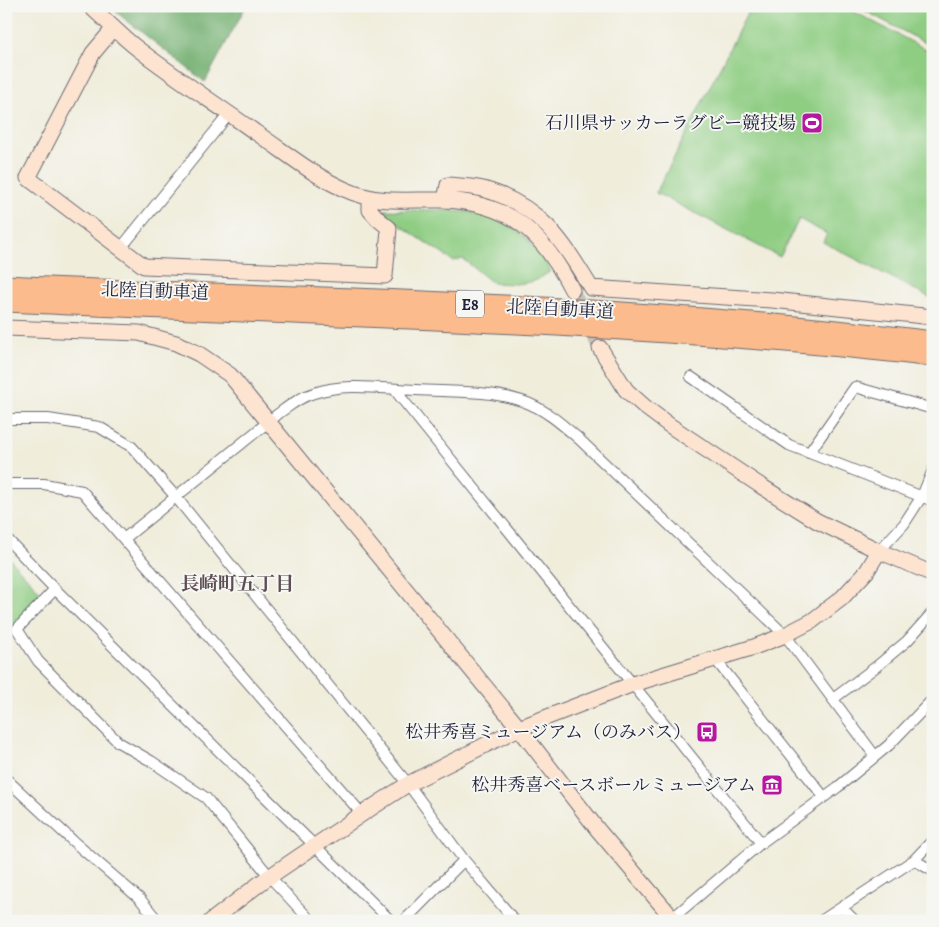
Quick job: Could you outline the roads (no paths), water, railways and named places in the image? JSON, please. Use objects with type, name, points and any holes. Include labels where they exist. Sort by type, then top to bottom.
[{"type":"highway","name":"北陸自動車道","points":[[6,285],[614,311],[848,330],[933,341]]},
{"type":"highway","name":"北陸自動車道","points":[[6,302],[377,316],[614,329],[846,347],[933,357]]},
{"type":"street","points":[[90,6],[105,12],[114,28],[136,48],[321,177],[343,189],[370,199],[407,201],[445,200],[480,205],[518,221],[535,234],[548,249],[572,290]]},
{"type":"street","points":[[114,28],[93,53],[28,178],[144,266],[385,276],[389,228],[370,210],[370,199]]},
{"type":"street","points":[[121,248],[230,114]]},
{"type":"street","points":[[445,200],[448,185],[482,188],[517,202],[542,220],[568,249],[590,288],[772,300],[933,317]]},
{"type":"street","points":[[6,328],[139,333],[176,343],[200,354],[230,375],[519,728],[598,830],[672,920],[761,843],[824,797],[889,745],[933,699]]},
{"type":"street","points":[[600,348],[626,390],[645,408],[669,426],[761,486],[818,520],[879,551],[933,574]]},
{"type":"street","points":[[691,377],[789,445],[933,501]]},
{"type":"street","points":[[809,453],[855,387],[933,409]]},
{"type":"street","points":[[125,538],[268,422],[297,400],[313,393],[341,388],[394,389],[487,394],[523,402],[552,417],[579,439],[785,635],[875,756]]},
{"type":"street","points":[[394,389],[761,843]]},
{"type":"street","points":[[6,419],[48,419],[99,427],[132,447],[175,496],[408,784],[464,860],[515,921]]},
{"type":"street","points":[[211,921],[270,877],[408,784],[519,728],[633,684],[785,635],[812,621],[842,598],[867,571],[879,551],[904,524],[922,496],[933,470]]},
{"type":"street","points":[[6,484],[44,484],[82,490],[362,814]]},
{"type":"street","points":[[6,538],[390,921]]},
{"type":"street","points":[[55,588],[17,628],[38,661],[118,742],[151,761],[206,798],[270,877],[311,921]]},
{"type":"street","points":[[833,699],[878,666],[907,640],[933,612]]},
{"type":"street","points":[[715,659],[824,797]]},
{"type":"street","points":[[6,779],[74,842],[140,899],[158,921]]},
{"type":"street","points":[[821,921],[914,860],[933,840]]},
{"type":"street","points":[[404,921],[464,860]]},
{"type":"street","points":[[914,860],[933,871]]},
{"type":"street","points":[[842,908],[855,921]]},
{"type":"tunnel","points":[[572,290],[600,348]]},
{"type":"place","name":"石川県サッカーラグビー競技場","points":[[812,123]]},
{"type":"place","name":"松井秀喜ミュージアム（のみバス）","points":[[707,732]]},
{"type":"place","name":"松井秀喜ベースボールミュージアム","points":[[772,785]]},
{"type":"district","name":"長崎町五丁目","points":[[237,583]]}]
